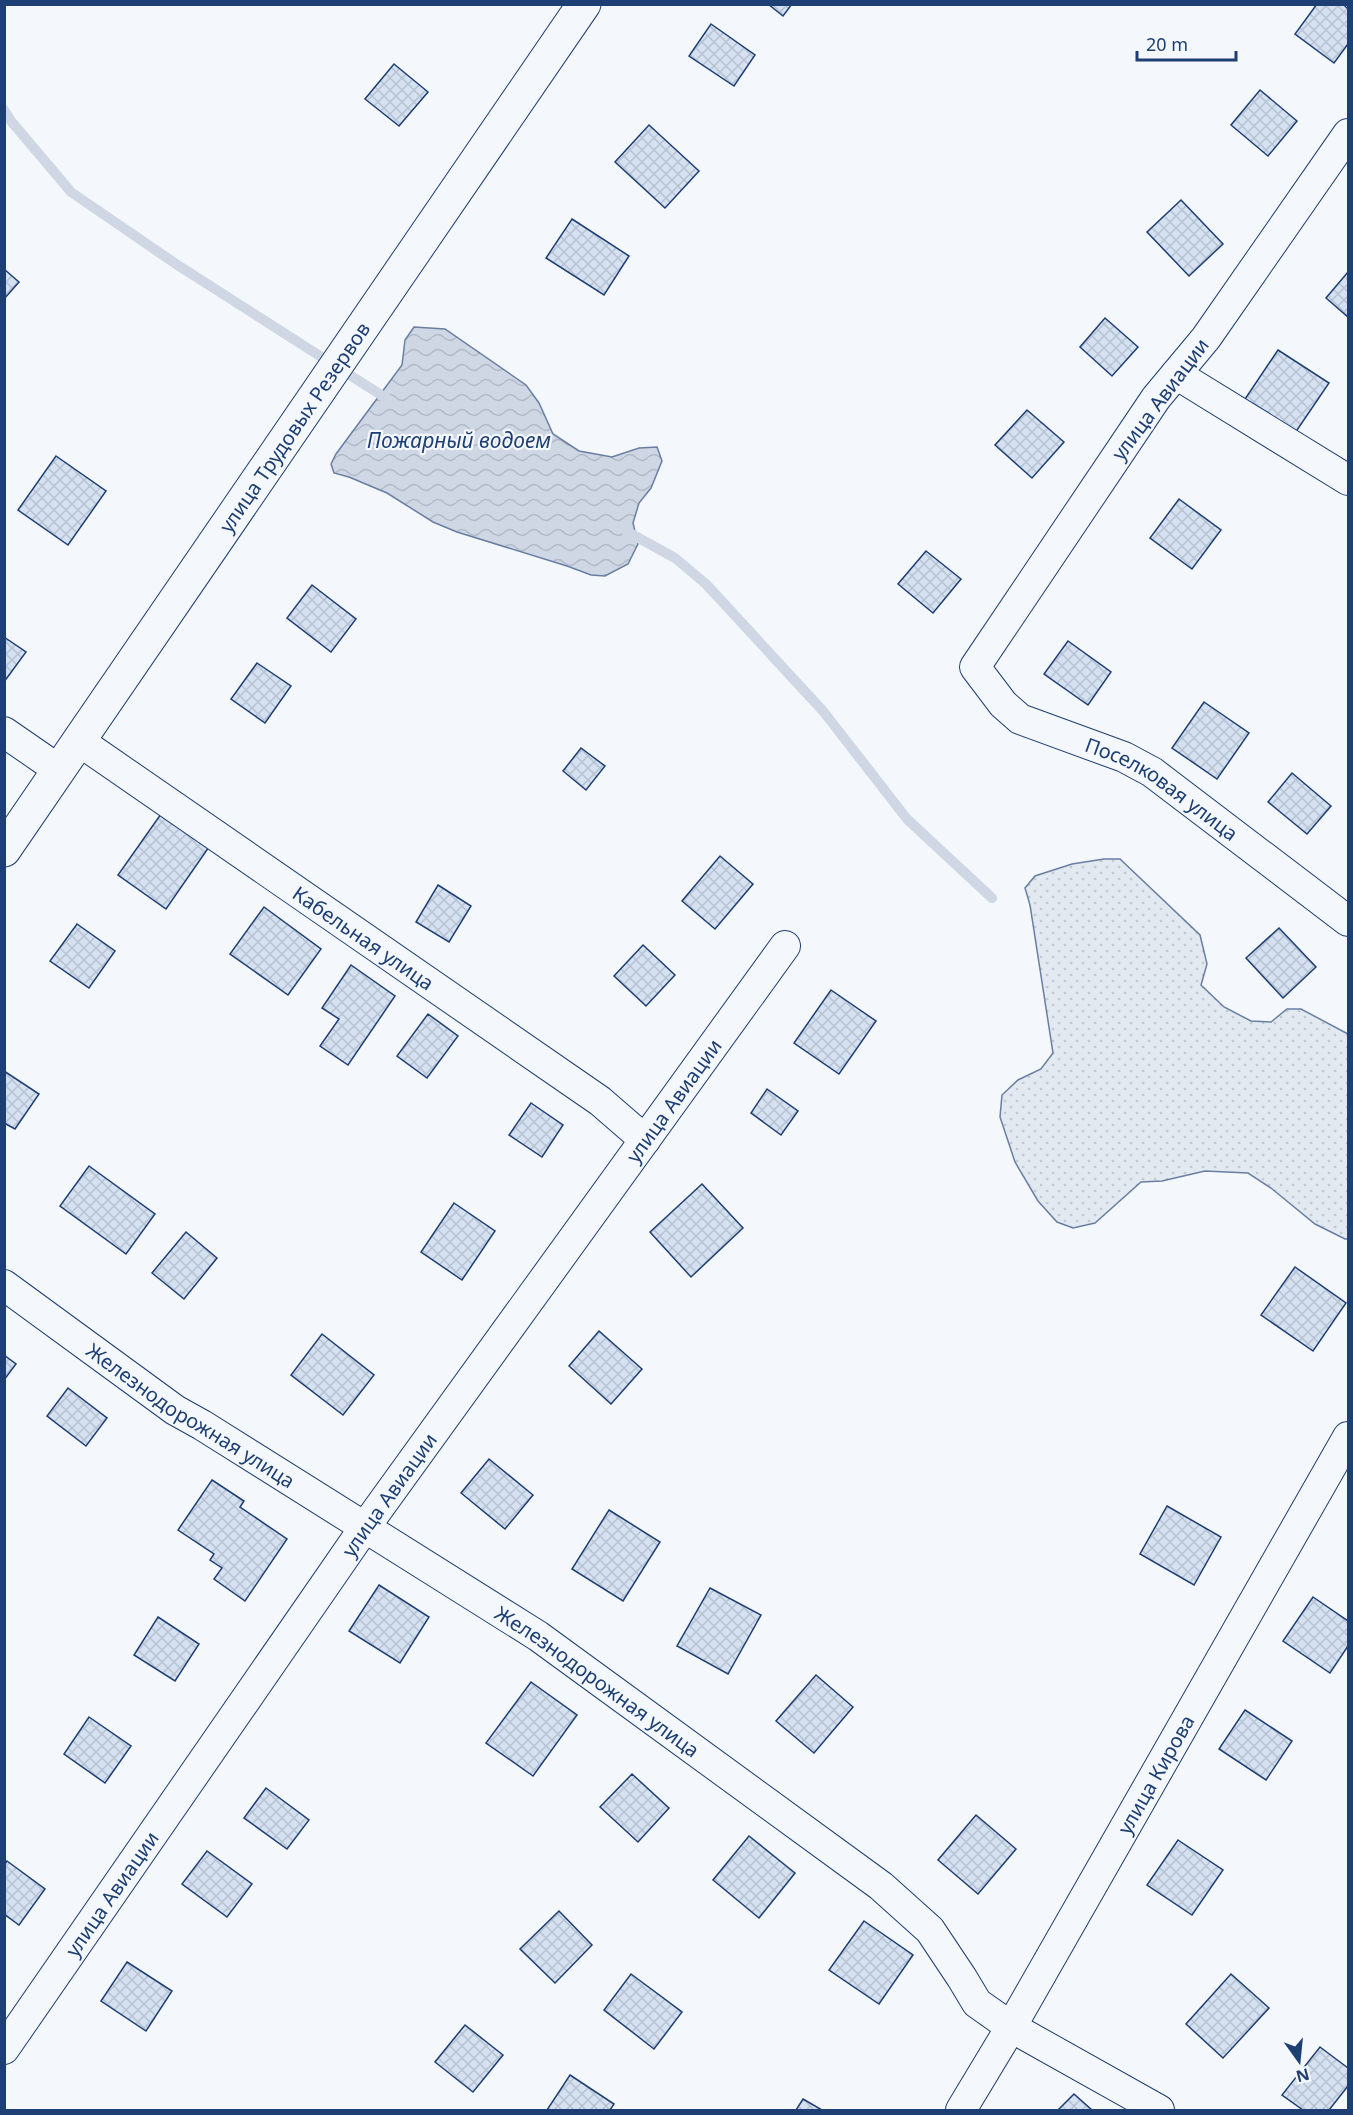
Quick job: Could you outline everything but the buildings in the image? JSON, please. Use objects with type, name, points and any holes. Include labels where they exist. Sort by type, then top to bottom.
[{"type":"main road","name":"улица Трудовых Резервов","points":[[4,850],[584,4]]},
{"type":"street","name":"улица Авиации","points":[[975,667],[1149,408],[1206,338],[1348,134]]},
{"type":"street","points":[[1176,374],[1348,480]]},
{"type":"street","name":"Поселковая улица","points":[[975,667],[1003,704],[1020,719],[1124,757],[1152,772],[1348,921]]},
{"type":"street","points":[[4,732],[60,770]]},
{"type":"street","name":"Кабельная улица","points":[[79,741],[600,1101],[645,1140]]},
{"type":"street","name":"улица Авиации","points":[[4,2049],[364,1527],[785,946]]},
{"type":"street","name":"Железнодорожная улица","points":[[4,1285],[175,1410],[213,1431],[538,1636],[881,1886],[930,1930],[977,2003],[1011,2027],[1159,2110]]},
{"type":"street","name":"улица Кирова","points":[[961,2110],[1011,2027],[1348,1437]]},
{"type":"shaded area","points":[[1120,859],[1200,935],[1207,964],[1201,985],[1224,1007],[1251,1021],[1271,1022],[1287,1009],[1301,1009],[1348,1034],[1348,1239],[1315,1224],[1271,1188],[1248,1173],[1205,1171],[1162,1181],[1141,1182],[1095,1223],[1073,1228],[1057,1222],[1038,1201],[1015,1162],[1000,1117],[1002,1095],[1018,1080],[1041,1069],[1053,1053],[1030,905],[1025,888],[1035,876],[1072,864]]},
{"type":"water","name":"Пожарный водоем","points":[[414,327],[445,329],[526,385],[539,403],[553,434],[579,451],[612,457],[639,448],[657,447],[662,461],[651,488],[639,503],[633,523],[638,544],[628,564],[605,576],[591,575],[457,532],[433,522],[387,493],[334,473],[331,464],[336,454],[402,365],[405,340]]},
{"type":"waterway","points":[[4,110],[71,192],[176,264],[392,402]]},
{"type":"waterway","points":[[626,531],[675,558],[706,584],[823,711],[907,819],[992,898]]}]
